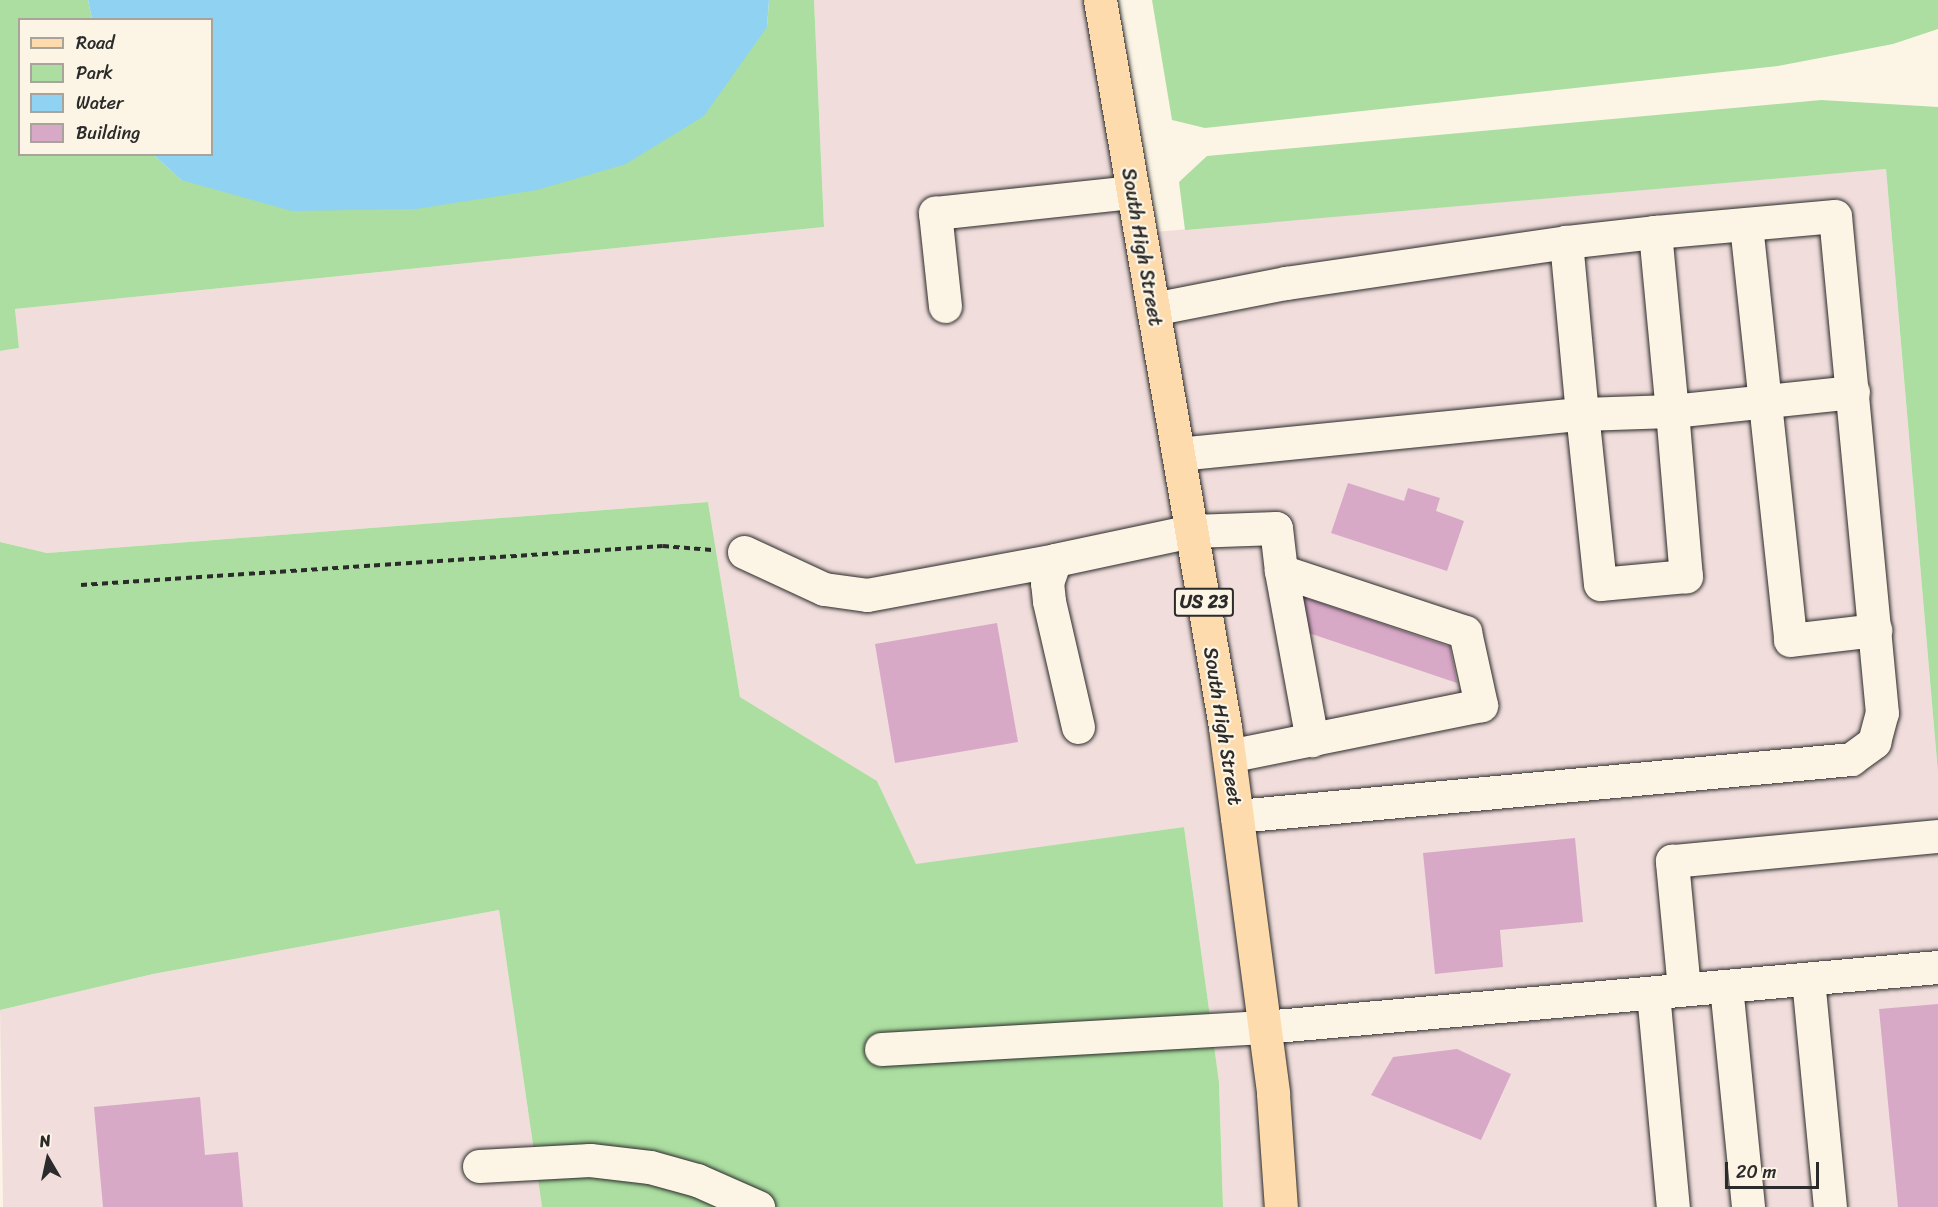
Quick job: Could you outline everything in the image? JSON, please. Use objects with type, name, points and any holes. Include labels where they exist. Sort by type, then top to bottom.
[{"type":"main road","name":"South High Street","points":[[1100,0],[1229,756],[1264,1027],[1281,1207]]},
{"type":"lane","points":[[945,306],[935,213],[1133,192]]},
{"type":"lane","points":[[1153,309],[1286,283],[1566,242],[1835,216],[1882,713],[1874,742],[1851,759],[1237,816]]},
{"type":"lane","points":[[1746,225],[1790,640],[1875,630]]},
{"type":"lane","points":[[1566,242],[1600,584],[1686,576],[1655,232]]},
{"type":"lane","points":[[1178,454],[1582,414],[1672,411],[1852,392]]},
{"type":"lane","points":[[744,552],[824,589],[867,595],[1055,560],[1192,531],[1276,528],[1281,571],[1312,740]]},
{"type":"lane","points":[[1055,560],[1047,583],[1049,601],[1078,727]]},
{"type":"lane","points":[[1229,756],[1481,705],[1465,632],[1281,571]]},
{"type":"lane","points":[[1673,1207],[1669,991],[1672,861],[1938,836]]},
{"type":"lane","points":[[881,1049],[1264,1027],[1938,967]]},
{"type":"lane","points":[[1808,979],[1830,1207]]},
{"type":"lane","points":[[1726,986],[1748,1207]]},
{"type":"lane","points":[[479,1166],[591,1160],[650,1167],[697,1180],[758,1207]]},
{"type":"path","points":[[81,585],[663,546],[744,552]]},
{"type":"shaded area","points":[[814,0],[1112,0],[1154,232],[1886,169],[1938,773],[1938,1207],[1223,1207],[1219,1082],[1184,827],[916,865],[877,781],[740,697],[708,502],[47,553],[0,542],[0,351],[19,348],[15,309],[824,227]]},
{"type":"shaded area","points":[[499,910],[542,1207],[3,1207],[0,1010],[153,974]]},
{"type":"green space","points":[[0,0],[88,0],[92,18],[18,18],[18,156],[155,156],[181,180],[767,27],[769,0],[814,0],[824,227],[15,309],[19,348],[0,351]]},
{"type":"green space","points":[[1152,0],[1938,0],[1938,29],[1893,44],[1778,66],[1205,128],[1172,120]]},
{"type":"green space","points":[[1821,100],[1938,107],[1938,773],[1886,169],[1185,230],[1179,182],[1207,156]]},
{"type":"green space","points":[[708,502],[740,697],[877,781],[916,864],[1184,827],[1219,1082],[1223,1207],[542,1207],[499,910],[153,974],[0,1010],[0,542],[47,553]]},
{"type":"water","points":[[88,0],[769,0],[767,27],[704,116],[626,164],[537,190],[416,209],[292,211],[181,180],[155,156],[213,156],[213,18],[92,18]]},
{"type":"building","points":[[1348,483],[1404,501],[1408,488],[1440,498],[1436,511],[1464,521],[1447,571],[1331,533]]},
{"type":"building","points":[[1289,592],[1450,647],[1457,683],[1297,629]]},
{"type":"building","points":[[997,623],[1018,742],[895,763],[875,644]]},
{"type":"building","points":[[1575,838],[1583,922],[1500,930],[1503,967],[1435,974],[1423,853]]},
{"type":"building","points":[[1938,1004],[1938,1207],[1898,1207],[1879,1009]]},
{"type":"building","points":[[1457,1049],[1511,1074],[1481,1140],[1371,1095],[1393,1057]]},
{"type":"building","points":[[200,1097],[205,1155],[238,1152],[243,1207],[103,1207],[94,1107]]}]
